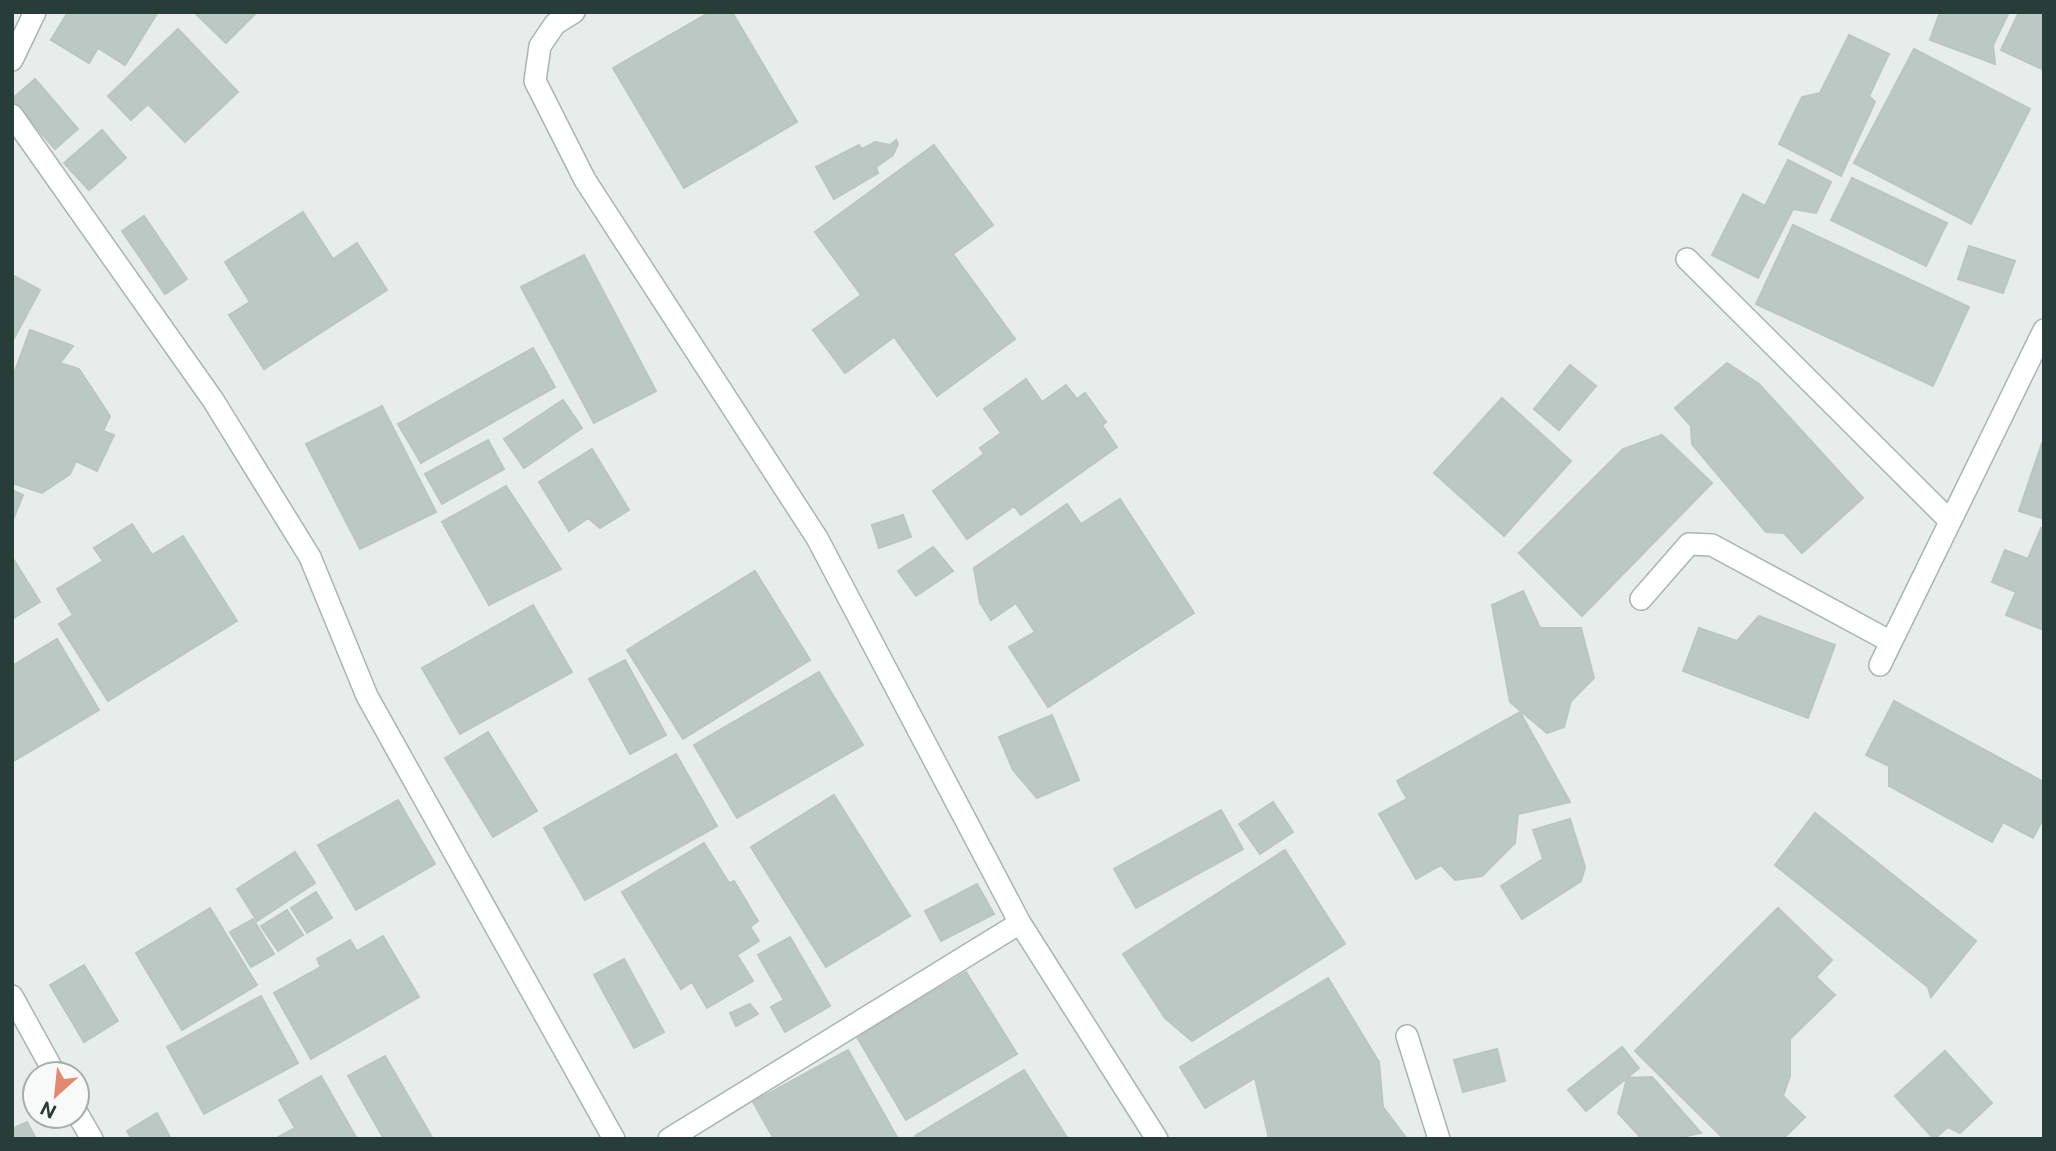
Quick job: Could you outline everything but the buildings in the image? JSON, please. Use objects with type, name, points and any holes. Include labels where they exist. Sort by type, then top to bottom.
[{"type":"street","points":[[12,60],[35,12]]},
{"type":"street","points":[[574,12],[555,24],[540,46],[535,81],[585,180],[817,538],[1020,923],[1157,1139]]},
{"type":"street","points":[[12,115],[213,400],[310,557],[367,696],[614,1139]]},
{"type":"street","points":[[1687,259],[1950,521]]},
{"type":"street","points":[[1880,665],[2044,330]]},
{"type":"street","points":[[1641,599],[1689,544],[1712,545],[1891,642]]},
{"type":"street","points":[[668,1139],[1020,923]]},
{"type":"street","points":[[12,996],[46,1060]]},
{"type":"street","points":[[1406,1036],[1438,1139]]}]
